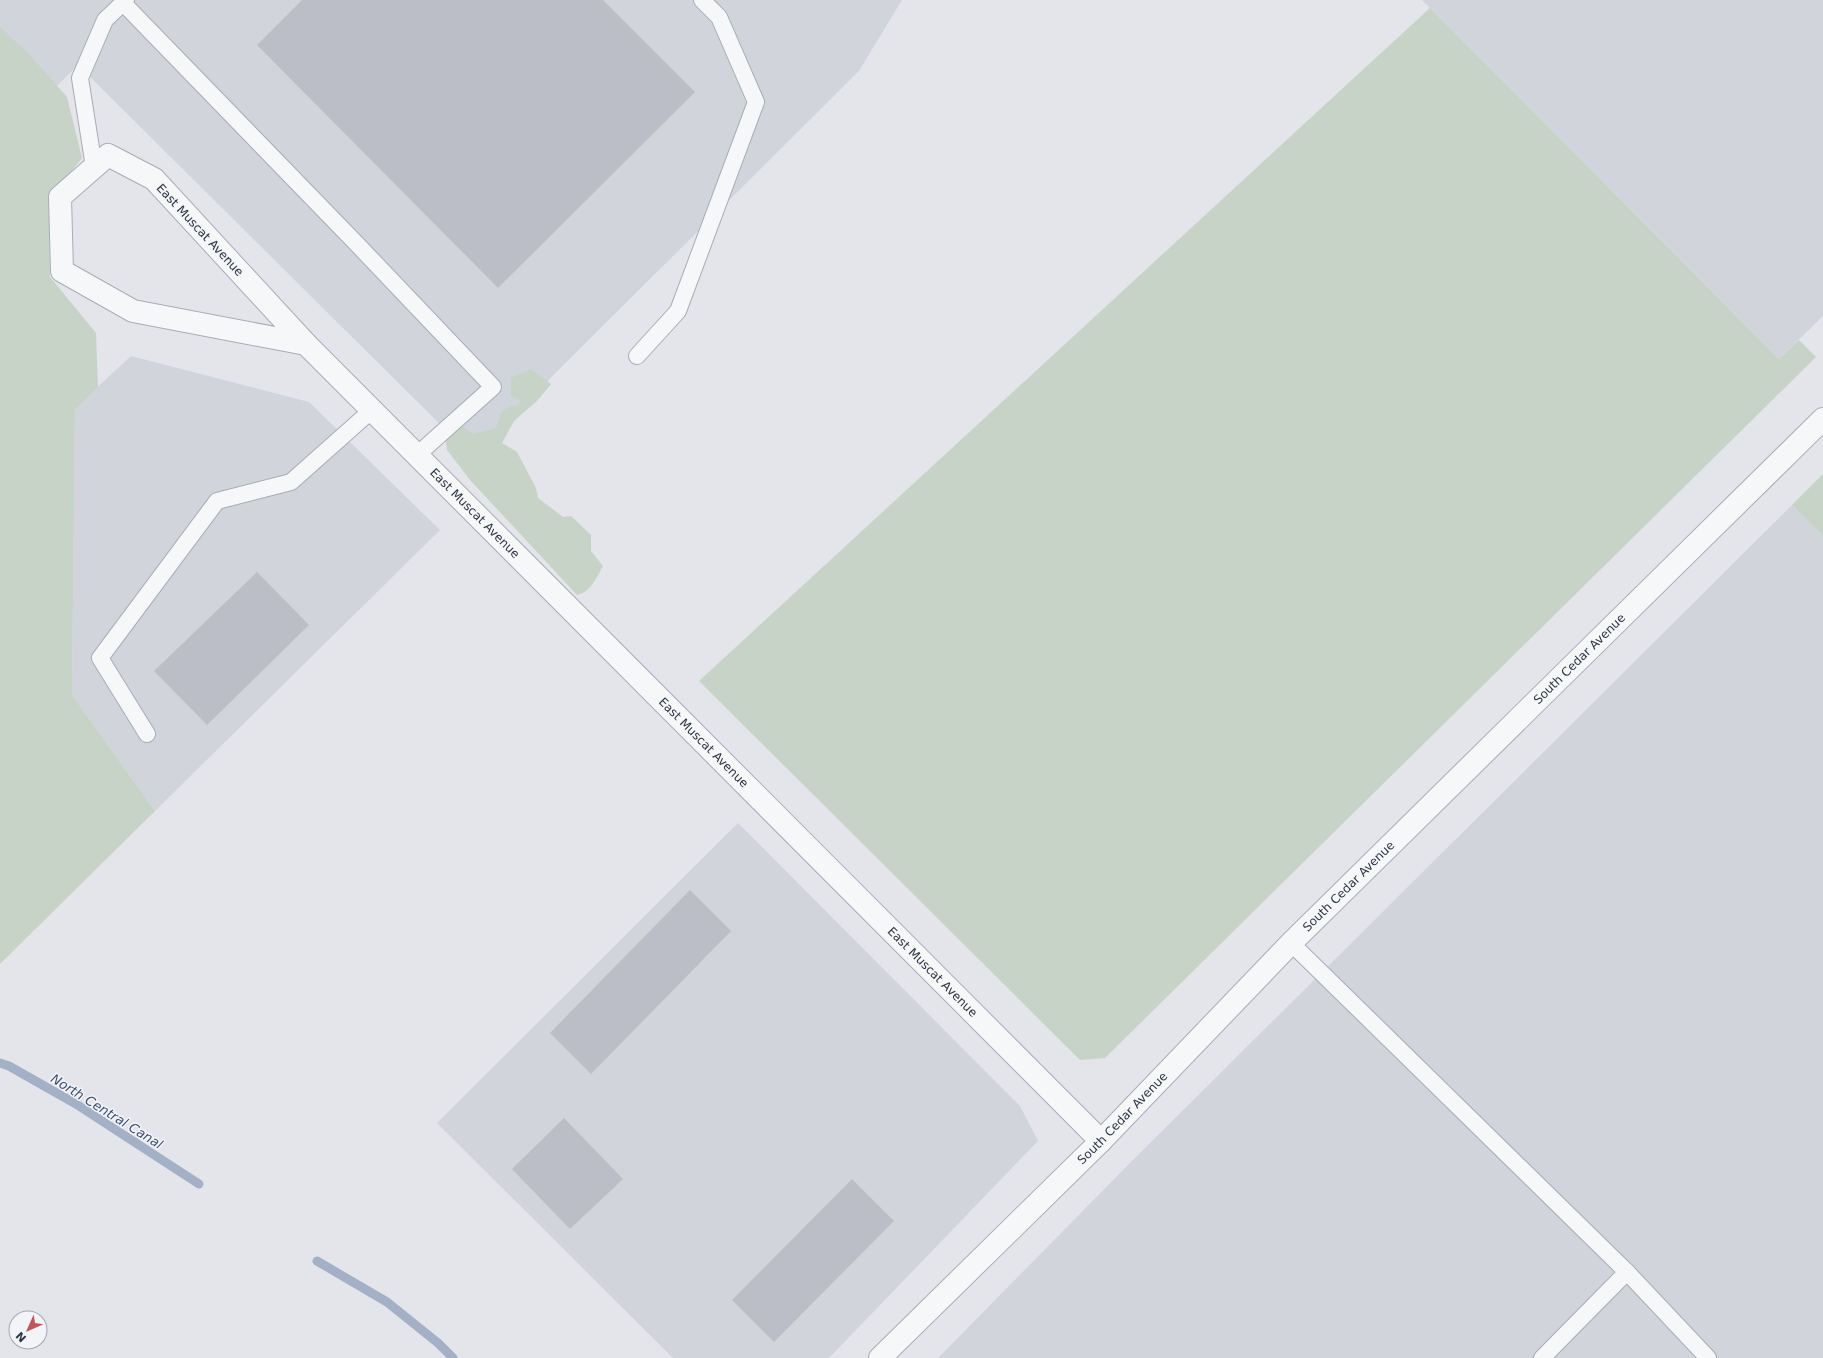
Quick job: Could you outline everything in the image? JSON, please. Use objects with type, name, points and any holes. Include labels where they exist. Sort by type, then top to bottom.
[{"type":"street","name":"East Muscat Avenue","points":[[306,344],[133,311],[62,270],[60,197],[108,155],[154,179],[306,344],[1101,1141]]},
{"type":"street","name":"South Cedar Avenue","points":[[880,1358],[1101,1141],[1291,943],[1823,419]]},
{"type":"lane","points":[[637,356],[678,311],[756,102],[719,17],[702,0]]},
{"type":"lane","points":[[94,167],[80,78],[105,20],[124,2],[493,387],[417,455]]},
{"type":"lane","points":[[147,734],[100,658],[217,501],[291,482],[372,410]]},
{"type":"lane","points":[[1291,943],[1627,1272],[1708,1358]]},
{"type":"lane","points":[[1542,1358],[1627,1272]]},
{"type":"shaded area","points":[[0,0],[902,0],[859,71],[472,456],[78,65],[46,97],[0,51]]},
{"type":"shaded area","points":[[1422,0],[1823,0],[1823,316],[1779,359]]},
{"type":"shaded area","points":[[131,356],[309,402],[440,530],[155,811],[72,695],[75,408]]},
{"type":"shaded area","points":[[1792,505],[1823,536],[1823,1358],[938,1358],[1128,1165]]},
{"type":"shaded area","points":[[738,823],[1020,1106],[1038,1141],[829,1358],[673,1358],[437,1123]]},
{"type":"green space","points":[[1430,8],[1779,359],[1799,340],[1816,357],[1105,1058],[1080,1060],[699,681]]},
{"type":"green space","points":[[0,27],[28,53],[67,97],[82,158],[49,200],[50,277],[96,333],[98,387],[75,409],[72,695],[155,811],[0,964]]},
{"type":"green space","points":[[531,369],[551,384],[537,401],[514,421],[502,443],[517,452],[536,488],[538,498],[563,517],[571,516],[591,535],[591,551],[603,566],[590,588],[577,595],[470,480],[447,450],[445,435],[460,425],[473,434],[496,428],[502,411],[512,405],[516,407],[521,401],[511,396],[511,378]]},
{"type":"green space","points":[[1823,474],[1823,536],[1792,505]]},
{"type":"building","points":[[302,0],[603,0],[695,92],[498,288],[257,45]]},
{"type":"building","points":[[257,572],[309,625],[207,725],[154,671]]},
{"type":"building","points":[[690,890],[731,931],[591,1074],[550,1033]]},
{"type":"building","points":[[564,1118],[623,1179],[570,1229],[512,1169]]},
{"type":"building","points":[[852,1179],[894,1221],[774,1342],[732,1300]]},
{"type":"waterway","name":"North Central Canal","points":[[0,1063],[9,1066],[76,1104],[199,1184]]},
{"type":"waterway","name":"North Central Canal","points":[[317,1261],[387,1302],[438,1343],[453,1358]]}]
